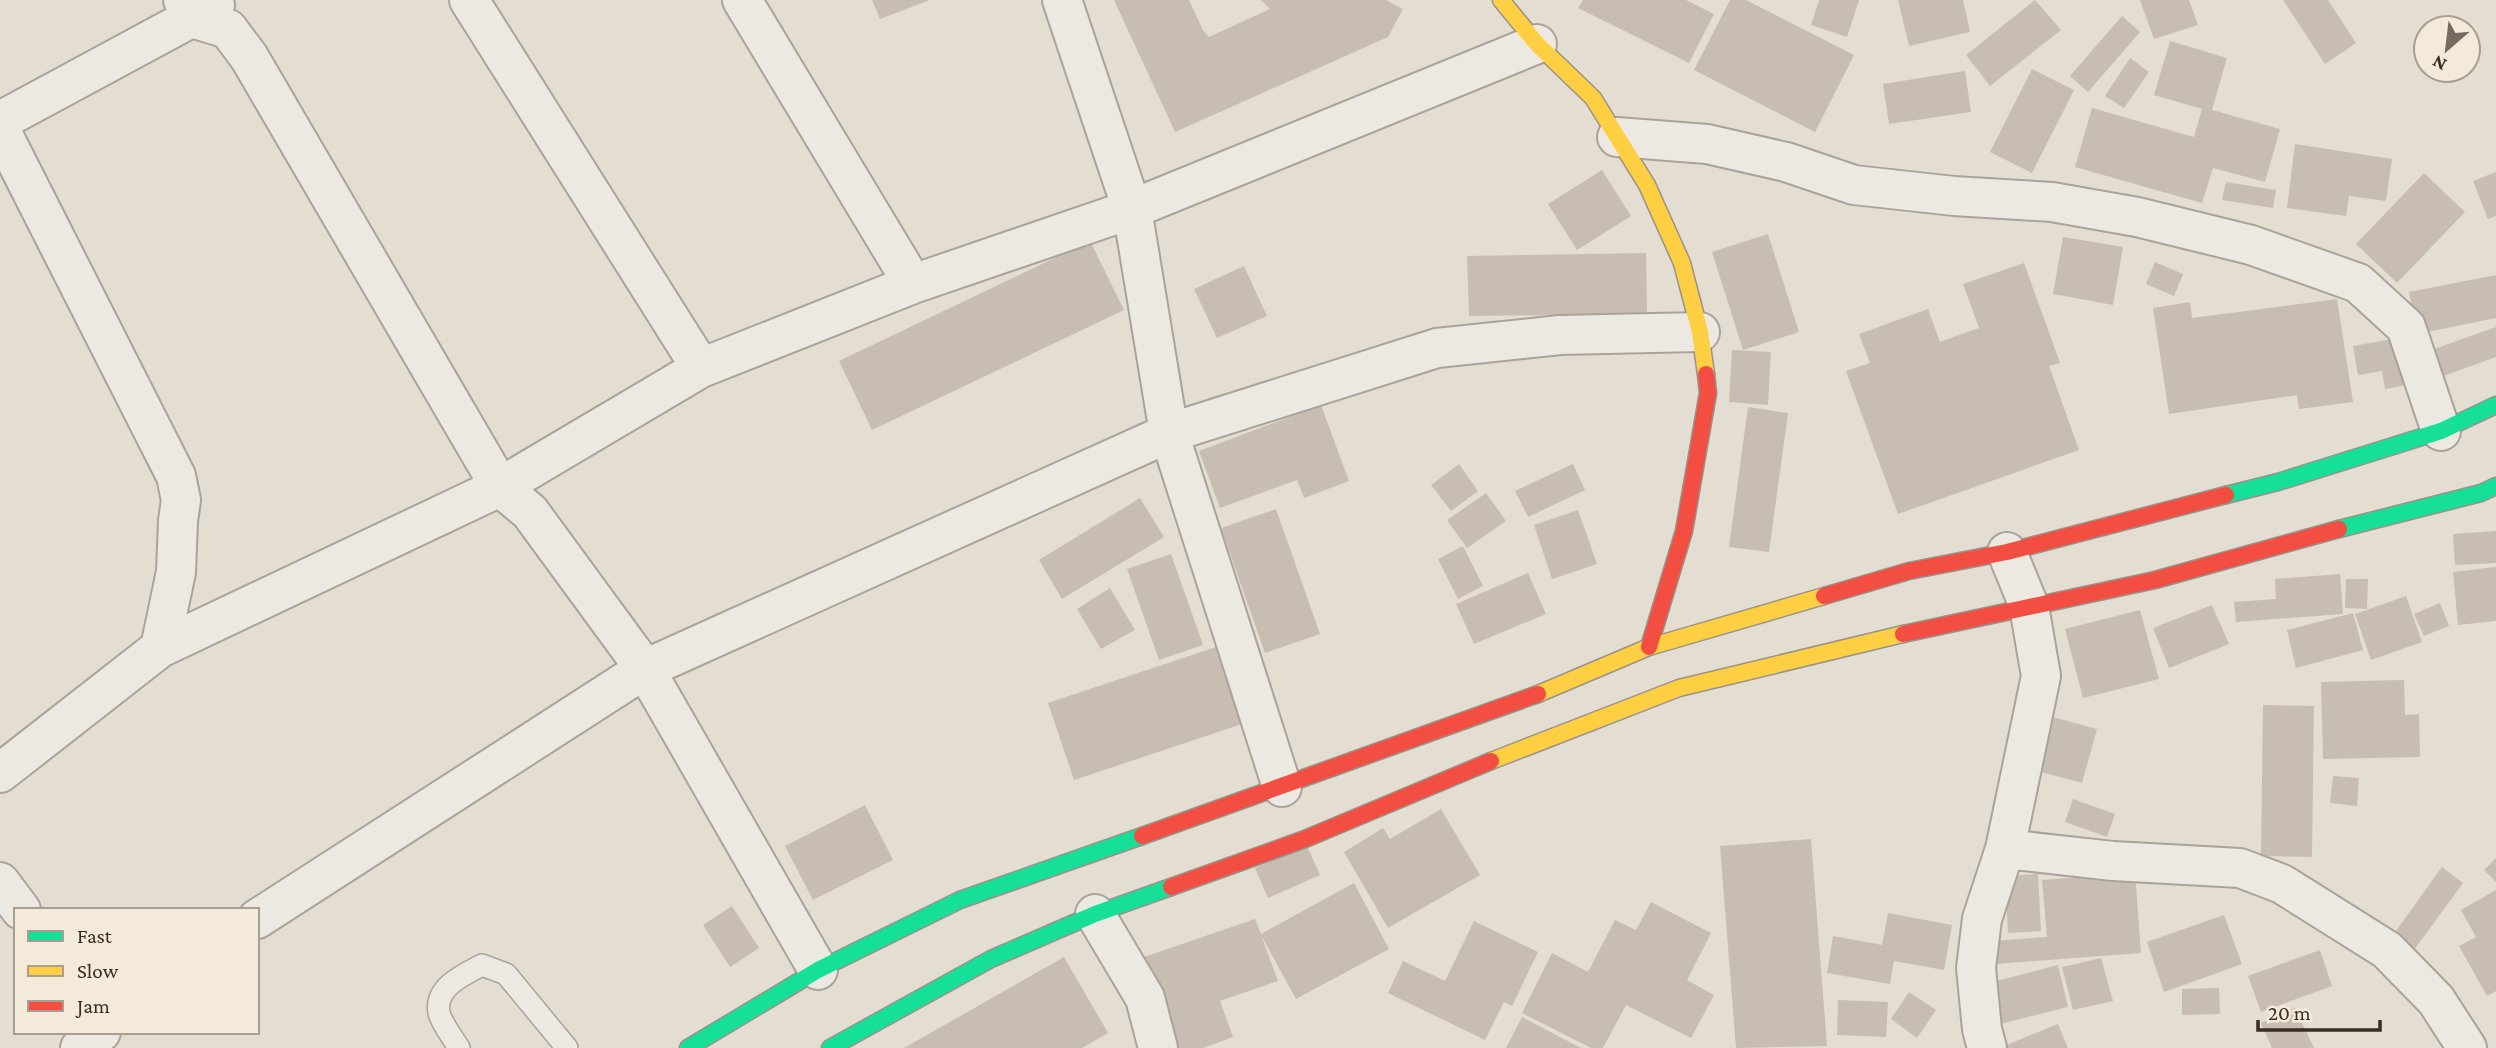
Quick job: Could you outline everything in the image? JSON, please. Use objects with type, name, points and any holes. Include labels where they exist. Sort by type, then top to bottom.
[{"type":"street","points":[[469,0],[701,368]]},
{"type":"street","points":[[741,0],[913,284]]},
{"type":"street","points":[[1062,0],[1132,209],[1169,433],[1282,787]]},
{"type":"street","points":[[1502,0],[1537,44],[1593,98],[1647,186],[1682,263],[1700,332],[1708,393],[1684,531],[1649,647]]},
{"type":"street","points":[[0,121],[199,6],[228,29],[249,57],[500,487],[530,512],[645,669],[818,970]]},
{"type":"street","points":[[0,773],[160,648],[500,487],[701,368],[913,284],[1132,209],[1537,44]]},
{"type":"street","points":[[0,129],[177,476],[181,500],[176,572],[160,648]]},
{"type":"street","points":[[1617,137],[1707,144],[1786,162],[1854,185],[1954,196],[2052,202],[2137,216],[2251,245],[2358,284],[2406,327],[2441,431]]},
{"type":"street","points":[[259,918],[645,669],[1169,433],[1437,348],[1560,335],[1700,332]]},
{"type":"street","points":[[688,1048],[818,970],[960,900],[1509,706],[1649,647],[1909,571],[2007,552],[2280,487],[2441,431],[2496,404]]},
{"type":"street","points":[[830,1048],[991,959],[1096,914],[1305,839],[1516,750],[1679,688],[2029,606],[2155,580],[2295,534],[2481,493],[2496,486]]},
{"type":"street","points":[[1987,1048],[1982,1029],[1976,968],[1982,919],[2005,849],[2041,676],[2029,606],[2007,552]]},
{"type":"street","points":[[2005,849],[2113,861],[2240,868],[2283,884],[2387,950],[2435,1000],[2467,1048]]},
{"type":"street","points":[[0,882],[20,908]]},
{"type":"street","points":[[1096,914],[1145,998],[1158,1048]]},
{"type":"street","points":[[80,1048],[98,1034]]},
{"type":"lane","points":[[459,1048],[439,1013],[440,1002],[448,985],[482,965],[506,974],[566,1048]]},
{"type":"building","points":[[872,0],[930,0],[880,19]]},
{"type":"building","points":[[1114,0],[1189,0],[1209,37],[1270,9],[1261,0],[1386,0],[1403,9],[1388,37],[1175,132]]},
{"type":"building","points":[[1583,0],[1686,0],[1714,14],[1689,63],[1578,8]]},
{"type":"building","points":[[1730,0],[1746,0],[1854,55],[1815,132],[1694,70]]},
{"type":"building","points":[[1819,0],[1859,0],[1847,37],[1811,25]]},
{"type":"building","points":[[1898,0],[1963,0],[1970,32],[1909,46]]},
{"type":"building","points":[[2035,0],[2061,30],[1990,86],[1966,55]]},
{"type":"building","points":[[2140,0],[2189,0],[2198,25],[2154,39]]},
{"type":"building","points":[[2283,0],[2328,0],[2356,43],[2325,64]]},
{"type":"building","points":[[2122,16],[2140,32],[2088,92],[2070,76]]},
{"type":"building","points":[[2170,41],[2227,58],[2212,110],[2280,129],[2265,182],[2213,168],[2202,203],[2075,167],[2092,108],[2194,137],[2202,109],[2154,95]]},
{"type":"building","points":[[2130,58],[2149,72],[2124,108],[2105,96]]},
{"type":"building","points":[[2032,69],[2074,90],[2032,173],[1990,152]]},
{"type":"building","points":[[1965,71],[1971,112],[1889,124],[1883,84]]},
{"type":"building","points":[[2295,144],[2392,159],[2386,201],[2349,196],[2346,216],[2287,208]]},
{"type":"building","points":[[1602,170],[1631,216],[1577,250],[1548,204]]},
{"type":"building","points":[[2496,172],[2496,216],[2488,219],[2473,181]]},
{"type":"building","points":[[2424,173],[2465,212],[2397,283],[2356,244]]},
{"type":"building","points":[[2226,182],[2276,190],[2273,208],[2222,200]]},
{"type":"building","points":[[1768,234],[1799,332],[1743,350],[1712,252]]},
{"type":"building","points":[[2063,237],[2123,247],[2113,305],[2053,294]]},
{"type":"building","points":[[1090,241],[1124,310],[872,430],[839,361]]},
{"type":"building","points":[[1646,253],[1647,314],[1469,316],[1467,256]]},
{"type":"building","points":[[2155,262],[2183,274],[2174,296],[2146,284]]},
{"type":"building","points":[[2024,263],[2060,363],[2049,366],[2079,450],[1898,514],[1846,371],[1870,363],[1859,334],[1928,309],[1940,342],[1979,328],[1963,284]]},
{"type":"building","points":[[1244,266],[1267,316],[1217,338],[1194,289]]},
{"type":"building","points":[[2496,275],[2496,318],[2417,334],[2409,292]]},
{"type":"building","points":[[2337,299],[2353,402],[2299,409],[2297,395],[2169,414],[2153,308],[2190,302],[2192,318]]},
{"type":"building","points":[[2496,327],[2496,357],[2432,380],[2423,353]]},
{"type":"building","points":[[2403,337],[2412,384],[2385,389],[2382,371],[2358,375],[2353,346]]},
{"type":"building","points":[[1732,350],[1771,352],[1768,405],[1729,402]]},
{"type":"building","points":[[1321,405],[1349,481],[1304,498],[1297,480],[1220,508],[1199,451]]},
{"type":"building","points":[[1748,407],[1788,413],[1769,552],[1729,547]]},
{"type":"building","points":[[1459,464],[1478,491],[1451,511],[1431,485]]},
{"type":"building","points":[[1573,464],[1585,490],[1528,517],[1515,491]]},
{"type":"building","points":[[1486,493],[1506,521],[1467,548],[1447,520]]},
{"type":"building","points":[[1140,498],[1164,537],[1062,599],[1039,560]]},
{"type":"building","points":[[1276,509],[1320,634],[1265,653],[1221,528]]},
{"type":"building","points":[[1578,510],[1597,564],[1552,579],[1534,525]]},
{"type":"building","points":[[2496,531],[2496,563],[2455,565],[2453,534]]},
{"type":"building","points":[[1463,546],[1483,586],[1458,599],[1438,559]]},
{"type":"building","points":[[1171,554],[1203,645],[1159,660],[1127,569]]},
{"type":"building","points":[[2496,567],[2496,621],[2458,625],[2453,572]]},
{"type":"building","points":[[1528,573],[1546,614],[1474,644],[1456,604]]},
{"type":"building","points":[[2340,574],[2343,614],[2236,622],[2234,602],[2276,599],[2275,579]]},
{"type":"building","points":[[2346,579],[2368,579],[2367,609],[2345,608]]},
{"type":"building","points":[[1110,588],[1135,630],[1101,649],[1077,609]]},
{"type":"building","points":[[2406,596],[2422,642],[2371,660],[2355,614]]},
{"type":"building","points":[[2440,603],[2449,626],[2424,636],[2414,614]]},
{"type":"building","points":[[2212,605],[2229,644],[2169,668],[2153,628]]},
{"type":"building","points":[[2140,610],[2159,679],[2083,698],[2065,629]]},
{"type":"building","points":[[2353,613],[2363,650],[2296,668],[2287,630]]},
{"type":"building","points":[[1219,646],[1245,723],[1074,780],[1048,703]]},
{"type":"building","points":[[2404,680],[2405,715],[2419,714],[2420,757],[2323,759],[2321,682]]},
{"type":"building","points":[[2263,705],[2314,706],[2312,857],[2261,856]]},
{"type":"building","points":[[2049,716],[2097,729],[2082,783],[2034,770]]},
{"type":"building","points":[[2333,776],[2359,778],[2357,806],[2330,803]]},
{"type":"building","points":[[2073,799],[2115,814],[2107,837],[2065,822]]},
{"type":"building","points":[[865,805],[893,860],[813,900],[785,846]]},
{"type":"building","points":[[1441,809],[1480,875],[1388,928],[1344,852],[1383,828],[1390,839]]},
{"type":"building","points":[[1811,839],[1827,1046],[1736,1048],[1720,846]]},
{"type":"building","points":[[1307,846],[1320,875],[1268,898],[1255,868]]},
{"type":"building","points":[[2496,858],[2496,882],[2484,870]]},
{"type":"building","points":[[2442,867],[2463,883],[2414,950],[2393,935]]},
{"type":"building","points":[[2135,873],[2141,953],[1995,964],[1992,941],[2047,937],[2042,880]]},
{"type":"building","points":[[2038,874],[2041,931],[2008,933],[2005,876]]},
{"type":"building","points":[[1354,883],[1389,949],[1296,999],[1261,935],[1278,981],[1220,1001],[1233,1037],[1203,1048],[1176,1048],[1144,957],[1255,919],[1261,934]]},
{"type":"building","points":[[2496,890],[2496,991],[2487,996],[2459,946],[2476,937],[2461,910]]},
{"type":"building","points":[[1651,902],[1711,933],[1687,980],[1714,995],[1691,1038],[1626,1005],[1603,1048],[1591,1048],[1522,1013],[1552,953],[1588,972],[1615,920],[1636,930]]},
{"type":"building","points":[[732,906],[759,948],[730,967],[703,925]]},
{"type":"building","points":[[1888,913],[1952,925],[1944,970],[1894,961],[1890,984],[1827,973],[1833,936],[1882,945]]},
{"type":"building","points":[[2224,915],[2242,964],[2164,992],[2147,942]]},
{"type":"building","points":[[1474,921],[1538,952],[1512,1006],[1504,1002],[1485,1040],[1388,993],[1403,961],[1445,981]]},
{"type":"building","points":[[2320,950],[2332,986],[2261,1012],[2248,976]]},
{"type":"building","points":[[1064,957],[1108,1033],[1082,1048],[904,1048]]},
{"type":"building","points":[[2101,958],[2113,1001],[2073,1010],[2062,967]]},
{"type":"building","points":[[2058,965],[2068,1007],[2000,1024],[1989,983]]},
{"type":"building","points":[[2219,988],[2220,1014],[2182,1015],[2182,989]]},
{"type":"building","points":[[1909,992],[1936,1010],[1917,1038],[1891,1019]]},
{"type":"building","points":[[1838,1000],[1888,1002],[1886,1037],[1837,1035]]},
{"type":"building","points":[[2295,1008],[2314,1048],[2272,1048],[2261,1023]]},
{"type":"building","points":[[1522,1017],[1581,1048],[1506,1048]]},
{"type":"building","points":[[2058,1024],[2068,1048],[1999,1048]]},
{"type":"traffic: fast","points":[[2226,495],[2278,482],[2441,431],[2496,405]]},
{"type":"traffic: fast","points":[[2339,529],[2481,493],[2496,486]]},
{"type":"traffic: fast","points":[[688,1048],[818,970],[960,900],[1142,836]]},
{"type":"traffic: fast","points":[[830,1048],[991,959],[1095,914],[1171,887]]},
{"type":"traffic: slow","points":[[1501,0],[1537,44],[1593,98],[1647,185],[1682,263],[1700,332],[1706,374]]},
{"type":"traffic: slow","points":[[1538,694],[1649,647],[1824,596]]},
{"type":"traffic: slow","points":[[1491,761],[1679,688],[1903,634]]},
{"type":"traffic: jam","points":[[1649,647],[1684,531],[1708,393],[1706,374]]},
{"type":"traffic: jam","points":[[1824,596],[1909,571],[2007,552],[2226,495]]},
{"type":"traffic: jam","points":[[1903,634],[2155,580],[2339,529]]},
{"type":"traffic: jam","points":[[1142,836],[1538,694]]},
{"type":"traffic: jam","points":[[1171,887],[1305,839],[1491,761]]}]
